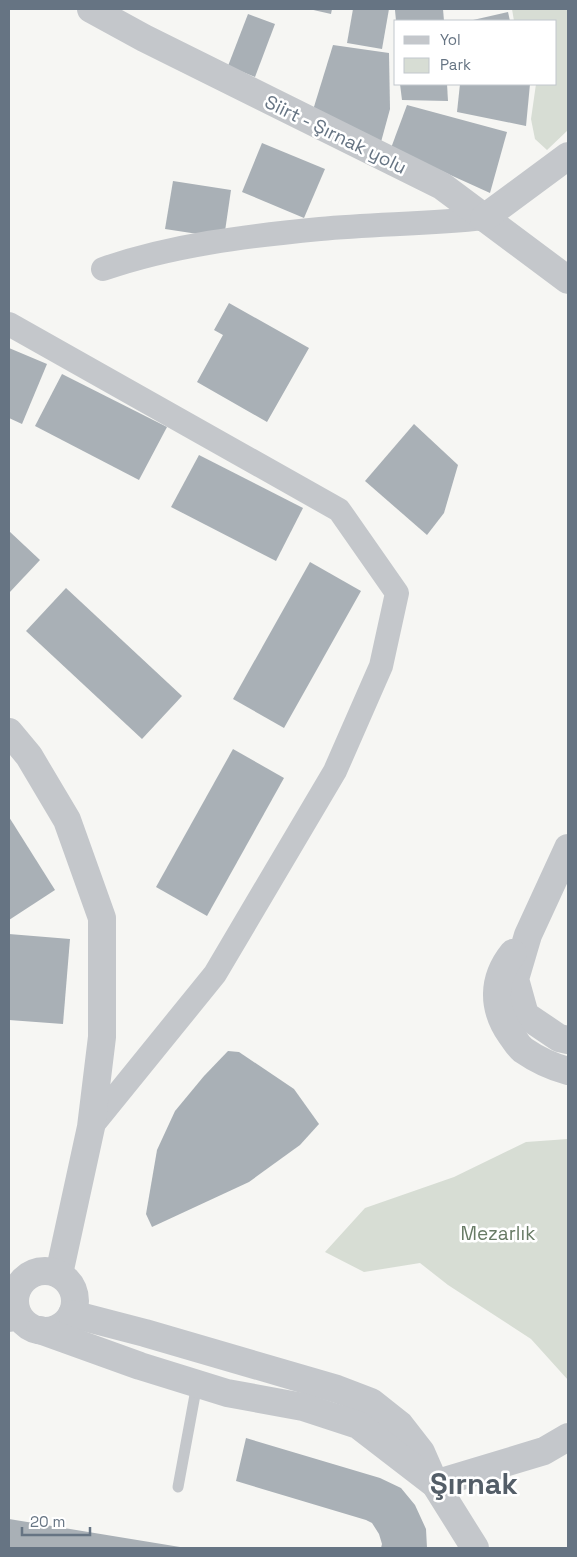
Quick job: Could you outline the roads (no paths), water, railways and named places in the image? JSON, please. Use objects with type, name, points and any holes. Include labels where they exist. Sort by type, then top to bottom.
[{"type":"street","name":"Siirt - Şırnak yolu","points":[[91,9],[144,38],[442,186],[568,280]]},
{"type":"street","points":[[103,269],[132,258],[230,239],[321,229],[484,218],[568,156]]},
{"type":"street","points":[[9,324],[339,510],[397,594],[381,666],[334,771],[215,974],[91,1127]]},
{"type":"street","points":[[9,732],[29,756],[67,820],[102,918],[102,1037],[91,1127],[59,1274]]},
{"type":"street","points":[[568,848],[528,935],[516,979],[525,1015],[559,1038],[568,1040]]},
{"type":"street","points":[[528,935],[506,962],[497,988],[497,1005],[506,1027],[521,1049],[558,1068],[568,1071]]},
{"type":"street","points":[[40,1330],[58,1328],[67,1322],[75,1305],[72,1287],[66,1279],[50,1271],[32,1274],[18,1286],[13,1317],[31,1327],[197,1384],[227,1393],[303,1407],[358,1425],[435,1484]]},
{"type":"street","points":[[72,1314],[270,1369],[337,1389],[371,1402],[400,1426],[421,1452],[435,1484],[474,1548]]},
{"type":"street","points":[[435,1484],[544,1451],[568,1437]]},
{"type":"lane","points":[[178,1487],[197,1384]]},
{"type":"district","name":"Şırnak","points":[[474,1484]]},
{"type":"park label","name":"Mezarlık","points":[[498,1233]]}]
